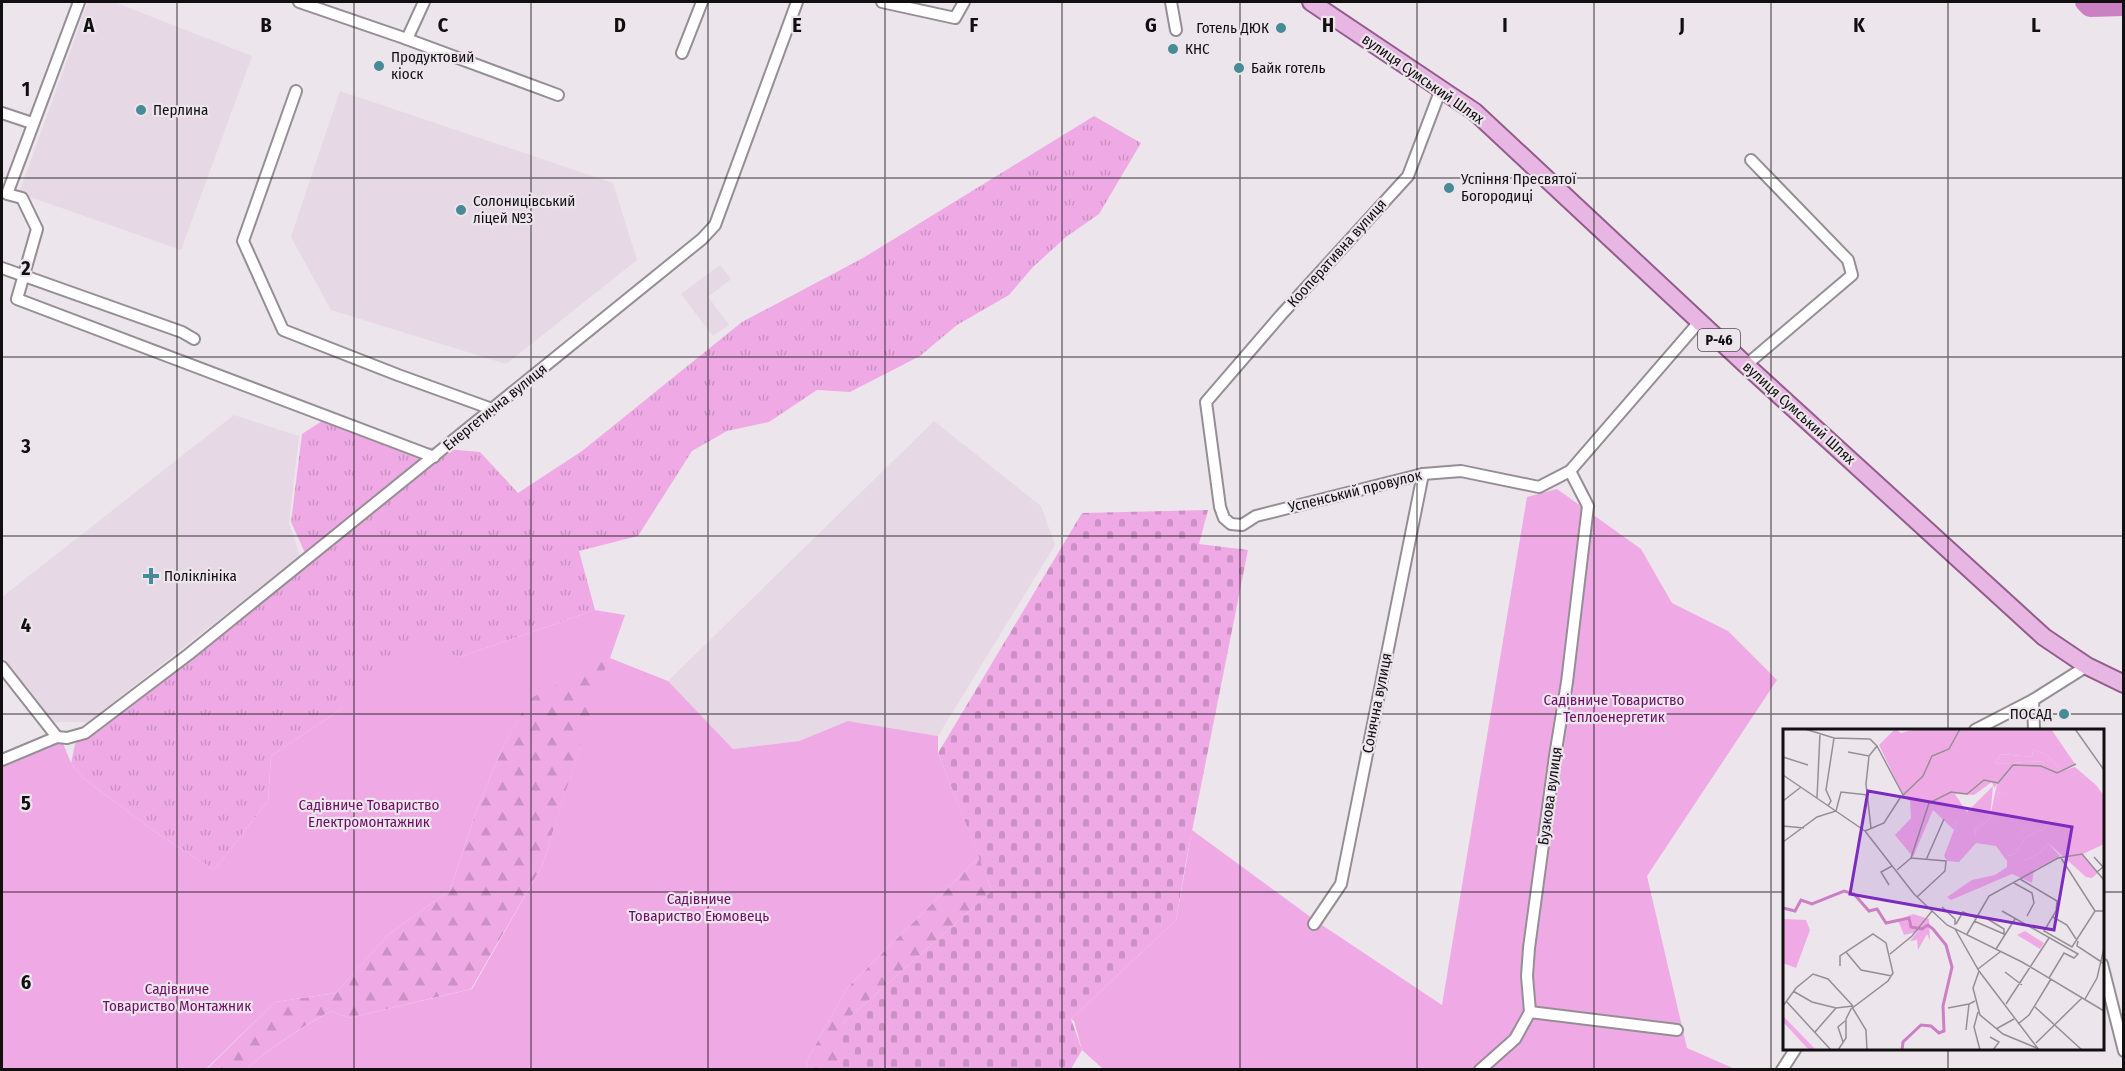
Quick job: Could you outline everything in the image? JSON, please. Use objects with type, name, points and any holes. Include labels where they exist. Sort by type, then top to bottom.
[{"type":"main road","name":"вулиця Сумський Шлях","points":[[1311,2],[1475,112],[1699,322],[2044,637],[2087,666],[2124,684]]},
{"type":"street","points":[[24,276],[37,229],[21,198],[4,193],[79,2]]},
{"type":"street","points":[[299,2],[558,95]]},
{"type":"street","points":[[407,39],[424,2]]},
{"type":"street","points":[[682,53],[702,2]]},
{"type":"street","name":"Енергетична вулиця","points":[[24,276],[17,299],[434,457],[693,246],[715,225],[797,2]]},
{"type":"street","points":[[882,2],[955,18],[964,2]]},
{"type":"street","points":[[1171,2],[1176,30]]},
{"type":"street","name":"Кооперативна вулиця","points":[[1220,507],[1206,402],[1281,315],[1408,176],[1442,88]]},
{"type":"street","points":[[296,91],[243,241],[283,330],[492,409]]},
{"type":"street","points":[[2,113],[32,123]]},
{"type":"street","points":[[1746,365],[1852,275],[1848,260],[1751,160]]},
{"type":"street","points":[[2,268],[182,332],[194,339]]},
{"type":"street","points":[[1570,471],[1699,322]]},
{"type":"street","points":[[2,760],[57,737],[67,738],[86,733],[189,654],[434,457]]},
{"type":"street","name":"Успенський провулок","points":[[1220,507],[1224,518],[1231,524],[1242,525],[1256,516],[1423,474],[1461,471],[1539,487],[1570,471]]},
{"type":"street","name":"Бузкова вулиця","points":[[1530,1012],[1527,976],[1529,948],[1567,682],[1588,507],[1570,471]]},
{"type":"street","name":"Сонячна вулиця","points":[[1314,924],[1341,884],[1423,474]]},
{"type":"street","points":[[1977,729],[2033,700],[2087,666]]},
{"type":"street","points":[[2,667],[57,737]]},
{"type":"street","points":[[2033,700],[2034,729]]},
{"type":"street","points":[[2104,968],[2124,1052]]},
{"type":"street","points":[[1480,1070],[1515,1039],[1530,1012],[1677,1030]]},
{"type":"street","points":[[1782,1070],[1796,1050]]},
{"type":"shaded area","name":"Перлина","points":[[88,2],[114,2],[252,56],[181,250],[19,193]]},
{"type":"shaded area","name":"Солоницівський ліцей №3","points":[[340,91],[613,183],[637,260],[506,364],[331,310],[291,237]]},
{"type":"shaded area","points":[[720,265],[731,279],[708,297],[729,325],[713,336],[681,294]]},
{"type":"shaded area","name":"Поліклініка","points":[[234,415],[299,436],[289,523],[300,556],[88,722],[53,722],[2,657],[2,597]]},
{"type":"shaded area","points":[[934,421],[1041,506],[1055,545],[938,736],[848,721],[799,741],[733,749],[668,681]]},
{"type":"green space","points":[[1094,116],[1141,143],[1099,214],[1066,237],[1033,267],[1009,295],[957,325],[920,356],[850,392],[817,390],[769,422],[727,431],[692,451],[638,536],[579,551],[595,610],[460,657],[340,710],[271,756],[268,801],[214,870],[157,833],[83,778],[71,763],[75,744],[310,564],[291,522],[302,434],[322,421],[403,445],[480,452],[518,493],[582,451],[742,322],[863,258]]},
{"type":"green space","name":"Садівниче Товариство Теплоенергетик","points":[[1557,489],[1641,549],[1672,603],[1728,631],[1777,680],[1647,876],[1687,1048],[1735,1069],[1103,1069],[1082,1050],[1074,1021],[1071,1019],[1176,920],[1192,830],[1316,921],[1442,1005],[1527,497]]},
{"type":"green space","points":[[1208,510],[1199,544],[1248,550],[1176,920],[1071,1019],[1082,1050],[1071,1069],[842,1069],[842,1024],[992,891],[938,753],[1082,513]]},
{"type":"green space","points":[[595,610],[625,615],[610,658],[668,681],[733,749],[799,741],[848,721],[938,736],[938,753],[979,857],[847,988],[806,1062],[808,1069],[246,1069],[287,1038],[331,1011],[349,1018],[472,989],[542,866],[608,659],[529,699],[501,751],[475,814],[450,890],[389,934],[336,993],[275,1002],[206,1069],[2,1070],[2,760],[62,741],[71,763],[83,778],[157,833],[214,870],[268,801],[271,756],[340,710],[424,645],[460,657]]},
{"type":"green space","points":[[609,658],[542,866],[471,989],[349,1018],[331,1011],[287,1038],[246,1069],[206,1070],[275,1002],[336,993],[389,934],[450,890],[475,814],[501,751],[529,698]]},
{"type":"green space","points":[[979,857],[992,891],[842,1024],[842,1069],[808,1069],[806,1062],[847,988]]},
{"type":"waterway","points":[[2085,2],[2090,7],[2124,6]]},
{"type":"place","name":"Готель ДЮК","points":[[1281,28]]},
{"type":"place","name":"КНС","points":[[1173,49]]},
{"type":"place","name":"Продуктовий кіоск","points":[[379,66]]},
{"type":"place","name":"Байк готель","points":[[1239,68]]},
{"type":"place","name":"Перлина","points":[[141,110]]},
{"type":"place","name":"Успіння Пресвятої Богородиці","points":[[1449,188]]},
{"type":"place","name":"Солоницівський ліцей №3","points":[[461,210]]},
{"type":"place","name":"Поліклініка","points":[[151,576]]},
{"type":"place","name":"ПОСАД","points":[[2064,714]]},
{"type":"park label","name":"Садівниче Товариство Електромонтажник","points":[[369,814]]},
{"type":"park label","name":"Садівниче Товариство Еюмовець","points":[[699,908]]},
{"type":"park label","name":"Садівниче Товариство Монтажник","points":[[177,998]]}]
